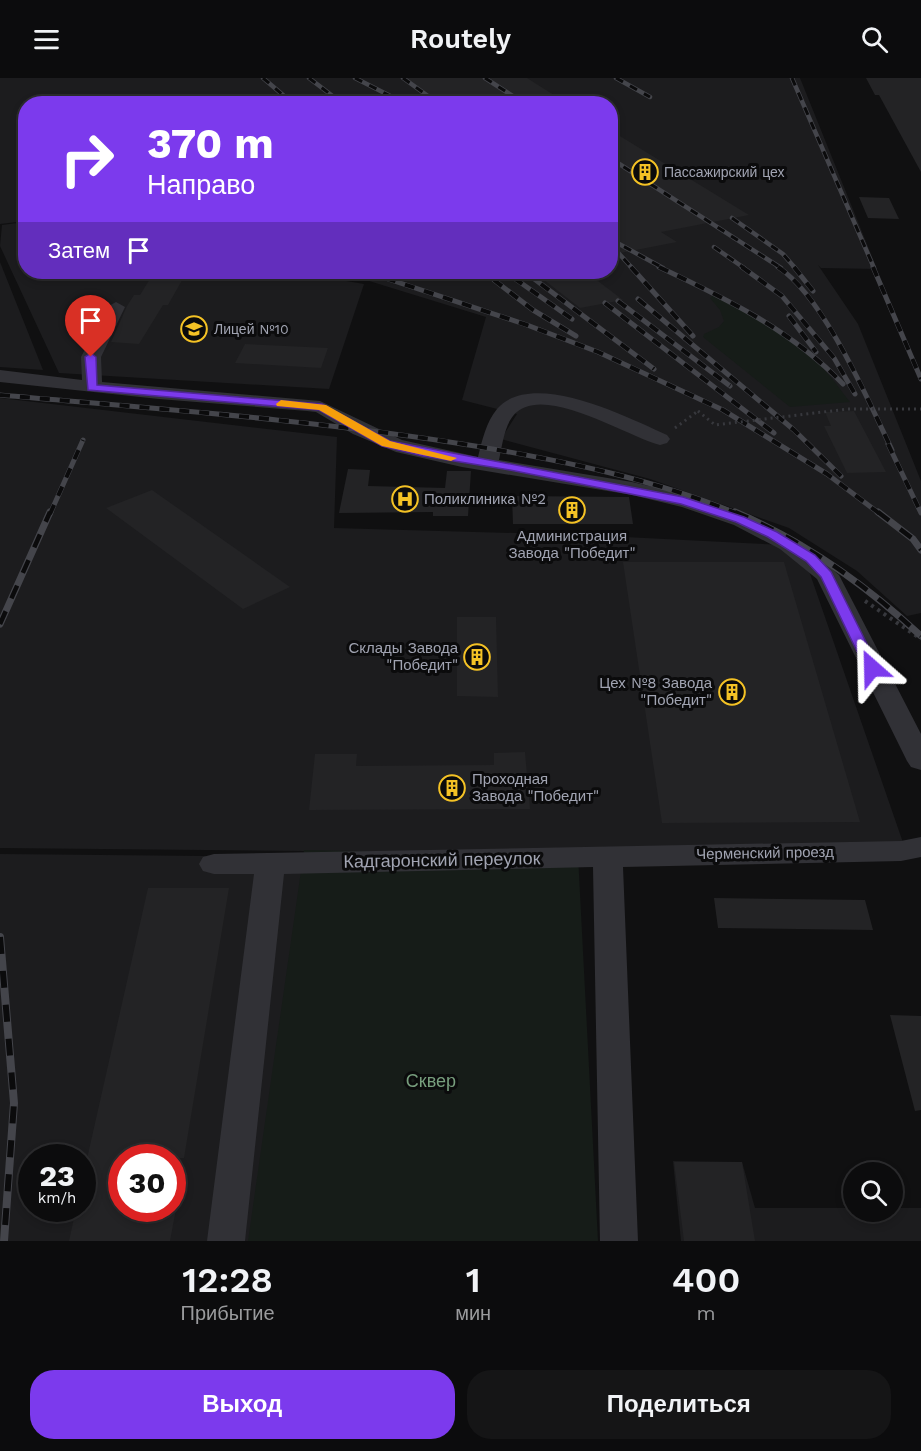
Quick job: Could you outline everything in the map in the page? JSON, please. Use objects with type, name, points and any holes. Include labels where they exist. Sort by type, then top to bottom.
[{"type":"street","points":[[92,387],[91,357],[116,307]]},
{"type":"street","points":[[0,376],[92,387],[322,407],[386,444],[683,501],[740,519],[772,534],[811,558],[827,575],[921,761]]},
{"type":"street","points":[[487,464],[506,411],[521,400],[555,400],[572,404],[660,439]]},
{"type":"street","name":"Черменский проезд","points":[[608,857],[901,851],[921,847]]},
{"type":"street","points":[[608,857],[619,1241]]},
{"type":"street","name":"Кадгаронский переулок","points":[[214,864],[608,857]]},
{"type":"street","points":[[226,1241],[270,864]]},
{"type":"path","points":[[660,439],[698,411],[715,425],[848,409],[921,409]]},
{"type":"path","points":[[839,596],[861,598],[921,639]]},
{"type":"shaded area","points":[[0,78],[800,78],[877,269],[821,268],[818,265],[858,324],[921,481],[921,613],[907,616],[857,571],[789,528],[650,479],[501,439],[517,414],[462,400],[486,317],[363,279],[618,279],[618,96],[18,96],[18,222],[0,224]]},
{"type":"shaded area","name":"Лицей №10","points":[[18,223],[18,279],[335,279],[364,284],[329,389],[59,373],[0,246],[2,225]]},
{"type":"shaded area","points":[[0,262],[43,370],[0,367]]},
{"type":"shaded area","points":[[0,398],[337,437],[334,528],[585,535],[784,545],[808,568],[908,857],[0,848]]},
{"type":"shaded area","points":[[0,854],[304,857],[249,1241],[0,1241]]},
{"type":"shaded area","points":[[673,1161],[742,1162],[755,1208],[843,1208],[843,1222],[903,1222],[903,1208],[921,1208],[921,1241],[681,1241]]},
{"type":"green space","points":[[712,296],[752,314],[800,348],[825,370],[850,402],[790,407],[703,337],[724,321],[720,310],[710,298]]},
{"type":"green space","name":"Сквер","points":[[304,850],[578,855],[598,1241],[248,1241]]},
{"type":"building","points":[[405,78],[527,78],[555,96],[431,96]]},
{"type":"building","points":[[866,78],[921,78],[921,172],[879,95],[875,95]]},
{"type":"building","name":"Пассажирский цех","points":[[618,135],[749,215],[661,232],[677,242],[618,253]]},
{"type":"building","points":[[859,197],[889,198],[899,219],[868,218]]},
{"type":"building","points":[[150,279],[183,279],[168,305],[163,305],[139,344],[111,342],[127,306],[134,295],[140,295]]},
{"type":"building","points":[[543,279],[595,279],[623,300],[580,308]]},
{"type":"building","points":[[245,344],[328,348],[321,368],[235,363]]},
{"type":"building","points":[[854,411],[886,472],[847,473],[824,426],[831,426],[825,412]]},
{"type":"building","name":"Поликлиника №2","points":[[348,469],[370,470],[368,486],[445,488],[447,471],[471,471],[468,516],[433,516],[433,512],[339,513]]},
{"type":"building","points":[[152,490],[290,587],[243,609],[106,508]]},
{"type":"building","name":"Администрация Завода \"Победит\"","points":[[512,496],[629,497],[633,524],[513,524]]},
{"type":"building","name":"Цех №8 Завода \"Победит\"","points":[[623,562],[784,562],[860,822],[662,823]]},
{"type":"building","name":"Склады Завода \"Победит\"","points":[[457,617],[496,617],[498,697],[457,696]]},
{"type":"building","name":"Проходная Завода \"Победит\"","points":[[525,752],[530,809],[309,810],[315,754],[357,754],[356,766],[494,765],[494,753]]},
{"type":"building","points":[[148,888],[229,888],[186,1146],[186,1144],[108,1144],[108,1222],[174,1222],[170,1241],[69,1241],[73,1222],[96,1222],[96,1144],[90,1144]]},
{"type":"building","points":[[714,898],[865,900],[873,930],[718,928]]},
{"type":"building","points":[[890,1015],[921,1016],[921,1110],[915,1111]]},
{"type":"building","points":[[674,1162],[742,1162],[755,1241],[684,1241]]},
{"type":"railway","points":[[263,78],[284,96]]},
{"type":"railway","points":[[309,78],[333,96]]},
{"type":"railway","points":[[355,78],[390,96]]},
{"type":"railway","points":[[403,78],[428,96]]},
{"type":"railway","points":[[485,78],[513,96]]},
{"type":"railway","points":[[616,78],[650,97]]},
{"type":"railway","points":[[792,78],[874,268]]},
{"type":"railway","points":[[618,163],[781,268]]},
{"type":"railway","points":[[732,218],[783,254],[795,268]]},
{"type":"railway","points":[[618,243],[663,268]]},
{"type":"railway","points":[[714,247],[744,268]]},
{"type":"railway","points":[[618,253],[632,268]]},
{"type":"railway","points":[[631,267],[693,336]]},
{"type":"railway","points":[[659,267],[757,317],[802,347],[843,384]]},
{"type":"railway","points":[[742,267],[782,296],[834,358],[855,394]]},
{"type":"railway","points":[[778,267],[795,281],[828,325],[858,378],[892,450]]},
{"type":"railway","points":[[794,267],[813,291]]},
{"type":"railway","points":[[873,267],[921,379]]},
{"type":"railway","points":[[388,279],[527,325],[598,352],[723,410],[827,474],[880,514]]},
{"type":"railway","points":[[515,279],[572,319]]},
{"type":"railway","points":[[534,279],[654,369]]},
{"type":"railway","points":[[494,280],[533,310],[576,336]]},
{"type":"railway","points":[[638,299],[794,430],[841,476]]},
{"type":"railway","points":[[618,301],[730,386]]},
{"type":"railway","points":[[605,303],[774,433]]},
{"type":"railway","points":[[789,316],[816,352]]},
{"type":"railway","points":[[0,395],[297,422],[475,446],[608,472],[674,491],[738,514]]},
{"type":"railway","points":[[50,514],[83,440]]},
{"type":"railway","points":[[888,444],[921,513]]},
{"type":"railway","points":[[0,624],[50,512]]},
{"type":"railway","points":[[735,512],[786,537],[834,566],[878,599],[921,636]]},
{"type":"railway","points":[[878,512],[913,539],[921,550]]},
{"type":"railway","points":[[0,937],[14,1103],[4,1241]]},
{"type":"slow traffic","points":[[281,404],[322,407],[386,444],[451,458]]},
{"type":"place","name":"Пассажирский цех","points":[[645,172]]},
{"type":"place","name":"Лицей №10","points":[[194,329]]},
{"type":"place","name":"Поликлиника №2","points":[[405,499]]},
{"type":"place","name":"Администрация Завода \"Победит\"","points":[[572,510]]},
{"type":"place","name":"Склады Завода \"Победит\"","points":[[477,657]]},
{"type":"place","name":"Цех №8 Завода \"Победит\"","points":[[732,692]]},
{"type":"place","name":"Проходная Завода \"Победит\"","points":[[452,788]]},
{"type":"route","points":[[91,357],[92,387],[322,407],[386,444],[423,453],[510,466],[683,501],[740,519],[772,534],[811,558],[827,575],[872,668]]}]
